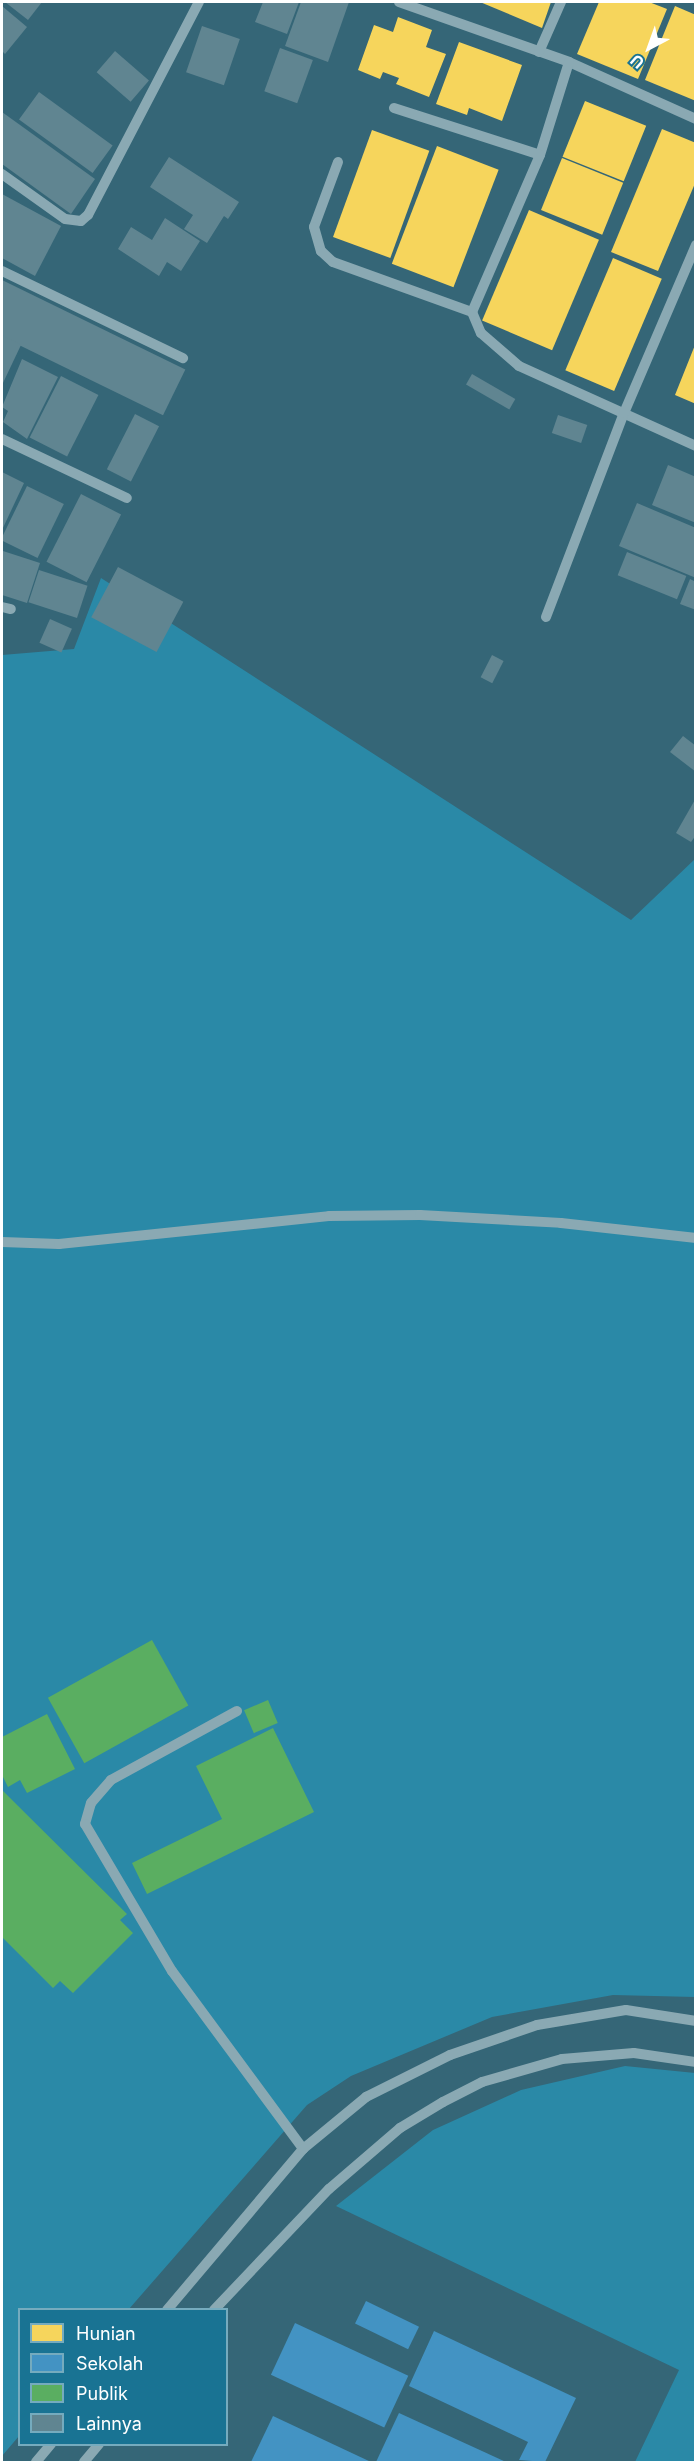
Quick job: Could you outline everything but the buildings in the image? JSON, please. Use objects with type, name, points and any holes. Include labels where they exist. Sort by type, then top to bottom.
[{"type":"street","points":[[2,174],[65,219],[81,221],[88,215],[199,2]]},
{"type":"street","points":[[399,2],[569,62],[696,119]]},
{"type":"street","points":[[539,52],[561,2]]},
{"type":"street","points":[[569,62],[540,155],[472,312],[481,333],[519,366],[696,446]]},
{"type":"street","points":[[394,108],[540,155]]},
{"type":"street","points":[[338,162],[314,226],[321,251],[333,262],[472,312]]},
{"type":"street","points":[[546,617],[624,413],[696,245]]},
{"type":"street","points":[[2,271],[183,358]]},
{"type":"street","points":[[2,439],[127,498]]},
{"type":"street","points":[[2,1242],[59,1244],[329,1216],[420,1215],[561,1223],[696,1238]]},
{"type":"street","points":[[237,1711],[111,1780],[91,1803],[85,1824],[172,1971],[303,2149]]},
{"type":"street","points":[[169,2308],[303,2149],[366,2097],[450,2055],[537,2025],[626,2010],[696,2021]]},
{"type":"street","points":[[216,2308],[329,2188],[400,2128],[482,2082],[562,2059],[634,2053],[696,2062]]},
{"type":"street","points":[[36,2463],[50,2446]]},
{"type":"street","points":[[84,2463],[98,2446]]},
{"type":"shaded area","points":[[101,578],[631,920],[695,859],[695,1997],[613,1995],[492,2017],[351,2076],[307,2105],[130,2308],[18,2308],[18,2437],[2,2456],[2,655],[74,649]]},
{"type":"shaded area","points":[[625,2066],[695,2073],[695,2462],[635,2462],[679,2370],[336,2206],[433,2130],[521,2090]]}]
